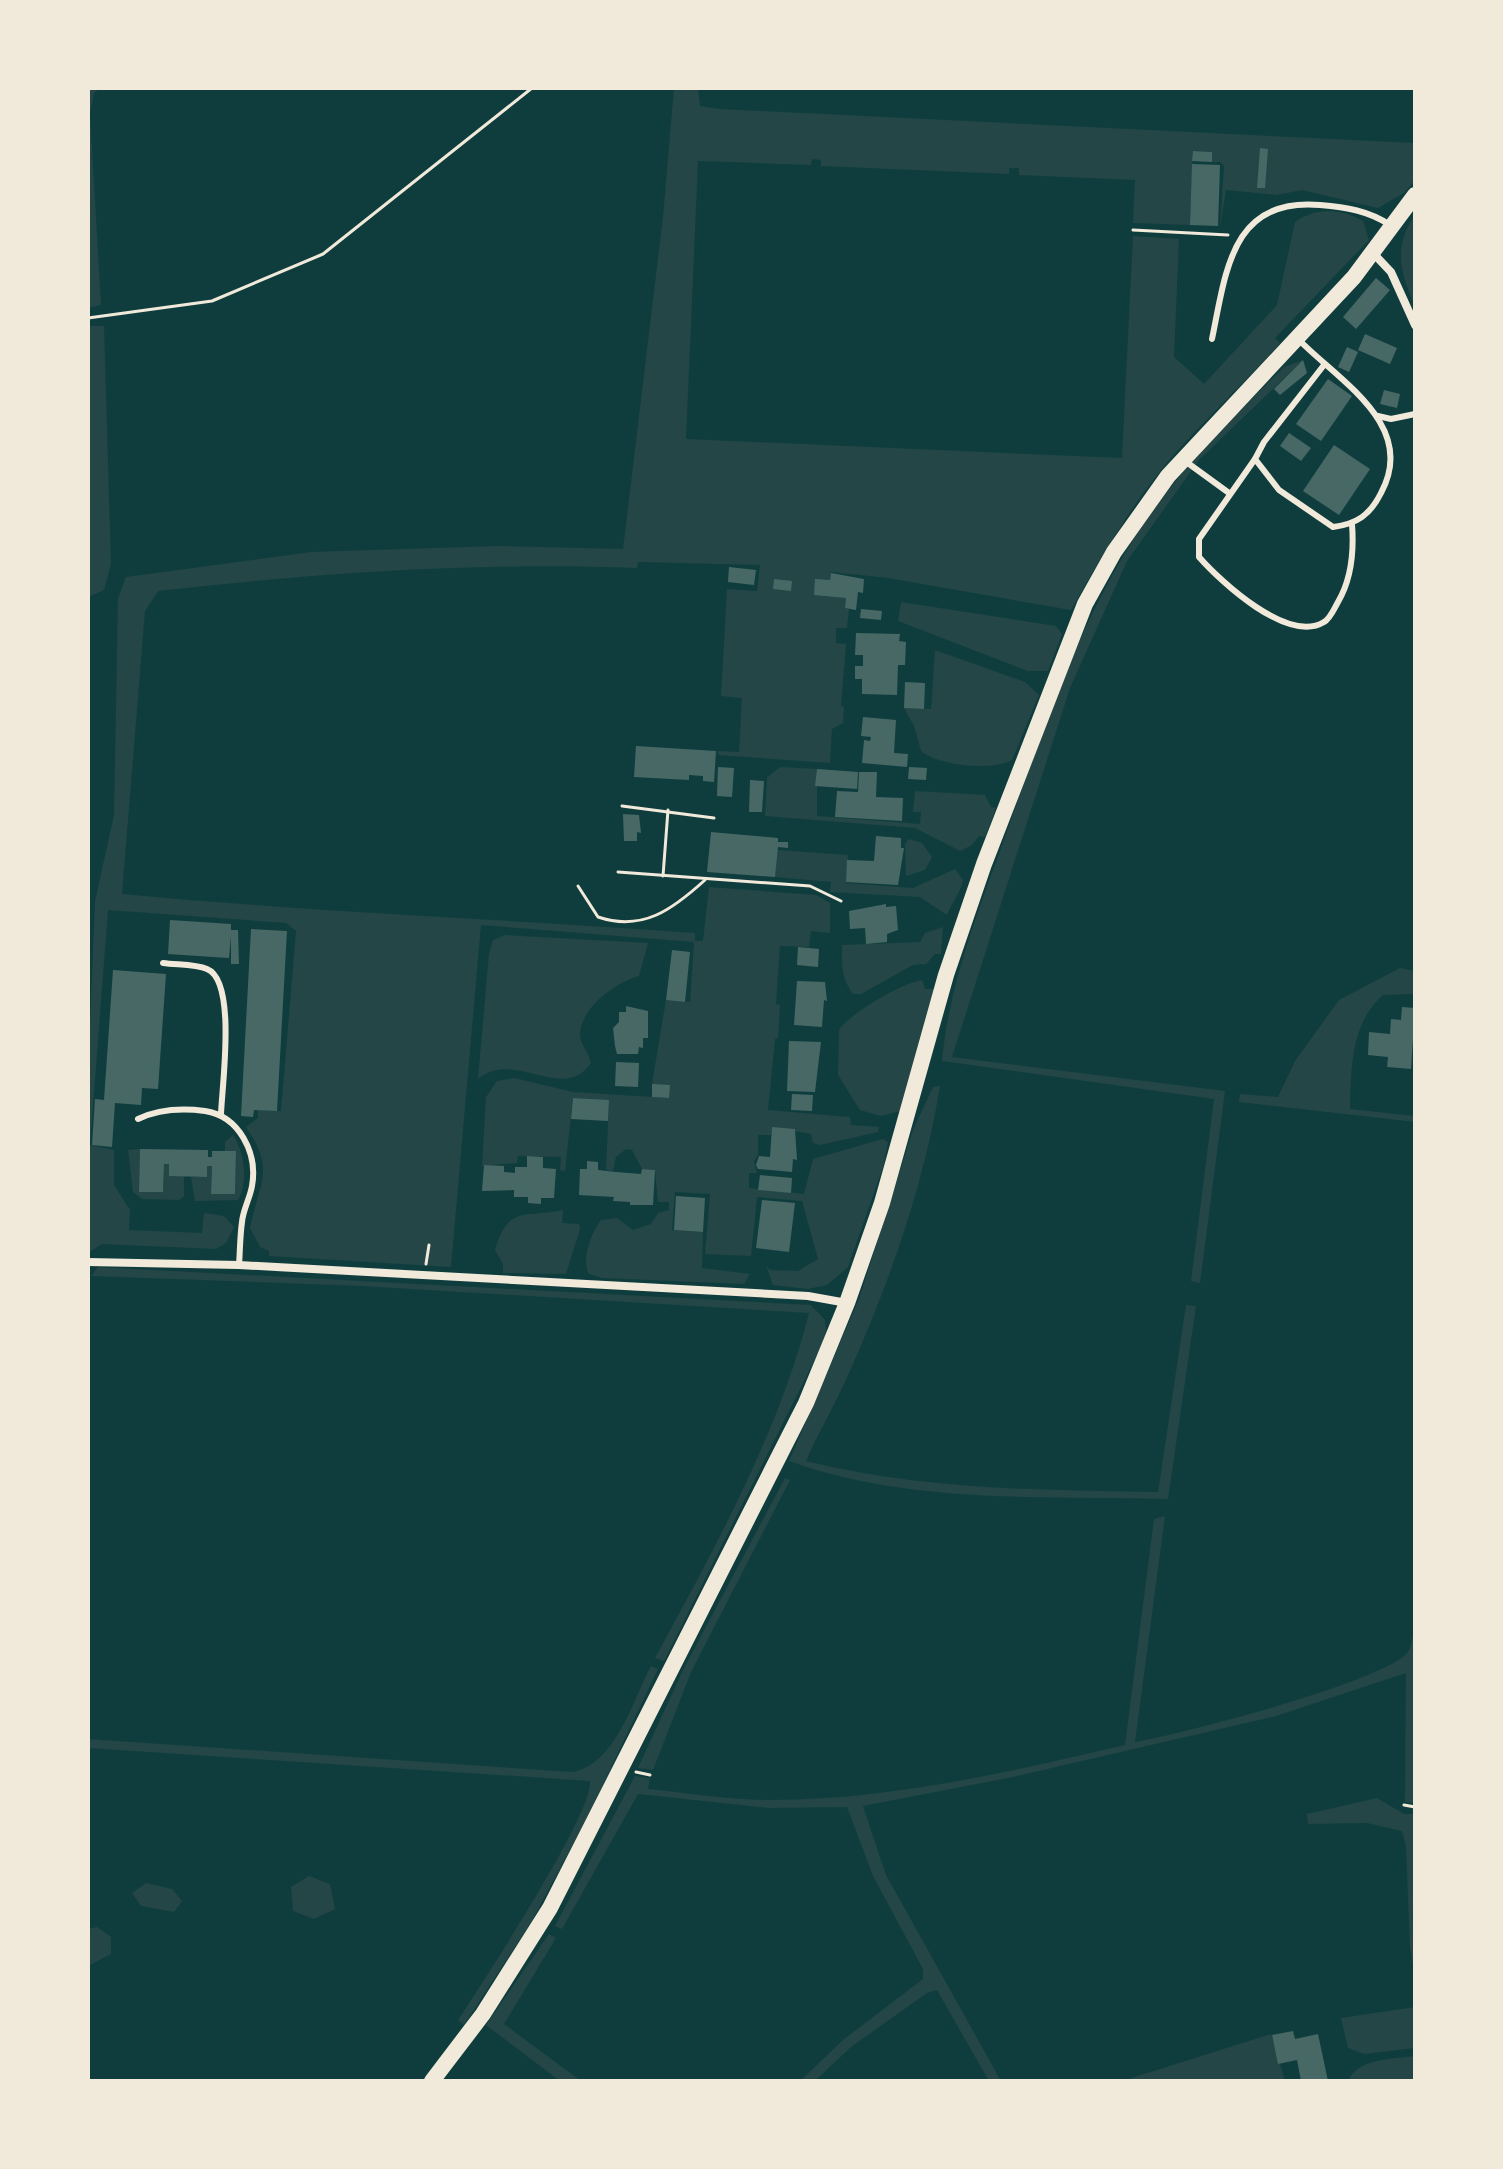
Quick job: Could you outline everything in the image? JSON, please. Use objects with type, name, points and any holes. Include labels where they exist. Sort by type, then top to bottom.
[{"type":"main road","points":[[432,2081],[520,1958],[572,1866],[806,1403],[847,1303],[882,1203],[963,926],[1051,685],[1103,571],[1141,511],[1182,459],[1298,339],[1373,253],[1415,195]]},
{"type":"street","points":[[1373,253],[1391,272],[1415,325]]},
{"type":"street","points":[[88,1262],[239,1265],[808,1296],[847,1303]]},
{"type":"lane","points":[[1212,339],[1228,263],[1239,238],[1268,210],[1301,203],[1357,210],[1393,227]]},
{"type":"lane","points":[[1255,459],[1279,490],[1333,527],[1352,524],[1372,510],[1392,474],[1391,447],[1378,416],[1358,391],[1324,365],[1298,339]]},
{"type":"lane","points":[[1324,365],[1304,395],[1264,442],[1199,539],[1199,557],[1219,580],[1282,622],[1308,628],[1326,622],[1343,593],[1354,548],[1352,524]]},
{"type":"lane","points":[[1378,416],[1391,419],[1415,414]]},
{"type":"lane","points":[[1182,459],[1229,493]]},
{"type":"lane","points":[[163,963],[208,969],[222,983],[225,1004],[221,1114]]},
{"type":"lane","points":[[138,1119],[154,1112],[189,1109],[221,1114],[247,1143],[254,1171],[242,1219],[239,1265]]},
{"type":"path","points":[[88,318],[212,301],[323,254],[532,88]]},
{"type":"path","points":[[1133,230],[1239,238]]},
{"type":"path","points":[[622,806],[714,818]]},
{"type":"path","points":[[663,876],[668,810]]},
{"type":"path","points":[[618,872],[810,886],[841,901]]},
{"type":"path","points":[[578,886],[598,917],[631,922],[657,917],[676,907],[705,880]]},
{"type":"path","points":[[1404,1805],[1415,1807]]},
{"type":"shaded area","points":[[88,88],[100,88],[94,93],[90,113],[101,305],[88,308]]},
{"type":"shaded area","points":[[674,88],[698,88],[700,106],[720,109],[1415,143],[1415,180],[1404,193],[1378,208],[1302,190],[1277,195],[1226,190],[1220,228],[1224,166],[1220,162],[1212,162],[1212,152],[1193,151],[1190,225],[1133,223],[1135,180],[1019,175],[1019,168],[1009,168],[1009,174],[821,166],[821,160],[812,159],[811,165],[698,161],[686,439],[1122,458],[1133,236],[1179,239],[1174,357],[1204,384],[1277,305],[1295,222],[1320,212],[1346,214],[1363,221],[1369,240],[1275,338],[1280,343],[1154,479],[1071,610],[888,578],[831,572],[830,580],[846,598],[845,608],[849,609],[847,628],[836,628],[836,643],[846,644],[841,706],[844,707],[843,723],[832,729],[830,763],[718,755],[718,751],[739,752],[742,698],[721,696],[727,589],[757,591],[760,565],[638,562],[637,568],[457,568],[337,574],[158,591],[145,611],[122,894],[695,933],[695,941],[703,941],[709,887],[816,895],[830,903],[830,933],[811,931],[809,947],[780,946],[776,1004],[780,1005],[778,1038],[775,1039],[768,1110],[850,1117],[851,1125],[879,1127],[878,1132],[820,1145],[813,1143],[811,1134],[772,1127],[771,1135],[758,1135],[758,1155],[754,1161],[757,1173],[749,1173],[749,1188],[804,1194],[813,1159],[883,1139],[888,1142],[883,1167],[848,1267],[827,1285],[808,1289],[773,1285],[766,1266],[770,1270],[798,1271],[818,1259],[802,1201],[757,1197],[751,1256],[705,1254],[710,1194],[675,1192],[672,1230],[703,1232],[702,1268],[750,1274],[744,1284],[602,1278],[589,1274],[586,1261],[588,1247],[601,1220],[617,1218],[633,1230],[651,1224],[658,1213],[669,1210],[669,1202],[658,1202],[655,1170],[642,1169],[632,1150],[626,1149],[616,1157],[613,1171],[606,1170],[609,1101],[573,1098],[565,1171],[560,1170],[561,1157],[518,1156],[517,1163],[482,1166],[486,1097],[497,1081],[514,1078],[573,1092],[669,1098],[652,1084],[666,1000],[690,1002],[694,942],[481,925],[451,1267],[269,1256],[269,1251],[260,1247],[250,1228],[261,1188],[263,1166],[261,1155],[246,1127],[258,1118],[258,1110],[281,1111],[296,931],[286,923],[108,910],[90,1145],[114,1150],[114,1185],[130,1210],[129,1230],[202,1233],[204,1213],[224,1216],[234,1227],[226,1243],[216,1249],[102,1244],[88,1253],[88,1074],[95,901],[114,815],[118,598],[126,577],[311,552],[498,546],[623,549],[663,217]]},
{"type":"shaded area","points":[[1415,215],[1415,306],[1403,271],[1401,249]]},
{"type":"shaded area","points":[[88,326],[104,326],[111,564],[104,590],[88,597]]},
{"type":"shaded area","points":[[1303,360],[1199,460],[1127,561],[1070,688],[952,1057],[1225,1091],[1200,1283],[1191,1281],[1214,1099],[942,1061],[951,1004],[975,921],[1048,718],[1100,599],[1143,525],[1192,462],[1284,367]]},
{"type":"shaded area","points":[[901,602],[1056,626],[1062,634],[1048,671],[1028,671],[898,621]]},
{"type":"shaded area","points":[[935,650],[1025,682],[1039,695],[1012,760],[992,765],[966,765],[940,760],[921,751],[914,726],[904,708],[931,709]]},
{"type":"shaded area","points":[[780,767],[817,769],[817,816],[920,824],[921,812],[913,812],[915,791],[985,795],[991,807],[996,808],[985,837],[979,836],[972,845],[960,851],[915,828],[765,816],[767,778]]},
{"type":"shaded area","points":[[909,839],[922,843],[932,857],[925,870],[906,876],[905,844]]},
{"type":"shaded area","points":[[777,850],[848,855],[846,883],[913,888],[955,869],[963,880],[947,915],[920,897],[830,892],[831,882],[775,877]]},
{"type":"shaded area","points":[[943,927],[941,954],[935,954],[926,964],[913,965],[861,994],[853,994],[844,976],[842,945],[920,942],[925,933]]},
{"type":"shaded area","points":[[505,935],[648,943],[639,976],[610,990],[586,1015],[580,1035],[591,1063],[580,1074],[552,1078],[507,1069],[492,1071],[478,1079],[489,953],[493,940]]},
{"type":"shaded area","points":[[1400,968],[1415,971],[1415,994],[1383,995],[1364,1019],[1355,1047],[1350,1109],[1415,1116],[1415,1122],[1239,1102],[1240,1094],[1278,1097],[1295,1061],[1339,1000]]},
{"type":"shaded area","points":[[922,980],[925,989],[934,989],[900,1111],[881,1116],[860,1110],[838,1075],[839,1030],[854,1015],[877,1000]]},
{"type":"shaded area","points":[[940,1086],[925,1160],[892,1268],[849,1373],[806,1461],[893,1478],[981,1487],[1158,1492],[1186,1305],[1196,1306],[1168,1499],[1025,1497],[928,1491],[834,1475],[789,1461],[859,1299],[913,1130],[933,1087]]},
{"type":"shaded area","points":[[233,1135],[244,1167],[238,1200],[195,1201],[191,1177],[207,1177],[207,1166],[212,1166],[211,1193],[235,1194],[236,1151],[225,1151],[225,1142]]},
{"type":"shaded area","points":[[140,1149],[139,1192],[163,1192],[164,1164],[169,1164],[169,1176],[184,1176],[184,1196],[179,1200],[142,1199],[133,1192],[128,1150]]},
{"type":"shaded area","points":[[563,1210],[562,1223],[579,1224],[580,1229],[566,1274],[503,1273],[503,1264],[495,1250],[506,1226],[519,1216]]},
{"type":"shaded area","points":[[98,1267],[811,1305],[825,1320],[826,1331],[819,1351],[664,1661],[655,1658],[762,1447],[796,1358],[809,1313],[362,1286],[91,1276]]},
{"type":"shaded area","points":[[785,1478],[790,1480],[691,1672],[653,1770],[638,1768],[684,1668]]},
{"type":"shaded area","points":[[1165,1516],[1135,1742],[1235,1718],[1362,1677],[1392,1664],[1408,1652],[1415,1622],[1415,1803],[1405,1802],[1406,1673],[1276,1716],[1013,1777],[863,1806],[886,1875],[1001,2081],[989,2081],[937,1990],[927,1993],[851,2047],[815,2081],[800,2081],[843,2040],[923,1979],[923,1969],[873,1876],[847,1807],[769,1808],[638,1794],[562,1929],[555,1926],[635,1776],[650,1778],[648,1789],[740,1799],[815,1799],[949,1783],[1125,1745],[1154,1519]]},
{"type":"shaded area","points":[[651,1666],[658,1669],[586,1820],[530,1924],[464,2025],[458,2020],[556,1861],[586,1799],[590,1781],[88,1748],[88,1739],[572,1772],[600,1758],[611,1745]]},
{"type":"shaded area","points":[[1377,1798],[1404,1814],[1415,1814],[1415,1976],[1410,1948],[1406,1846],[1402,1831],[1367,1823],[1308,1824],[1307,1814]]},
{"type":"shaded area","points":[[309,1876],[330,1884],[335,1909],[314,1919],[293,1911],[291,1887]]},
{"type":"shaded area","points":[[146,1883],[172,1889],[182,1901],[174,1912],[141,1906],[132,1893]]},
{"type":"shaded area","points":[[97,1927],[111,1937],[111,1954],[88,1966],[88,1929]]},
{"type":"shaded area","points":[[549,1934],[556,1938],[504,2024],[581,2081],[560,2081],[486,2025]]},
{"type":"shaded area","points":[[1415,2007],[1414,2048],[1364,2054],[1348,2048],[1341,2018]]},
{"type":"shaded area","points":[[1271,2034],[1285,2081],[1122,2081]]},
{"type":"shaded area","points":[[1415,2056],[1415,2081],[1348,2081],[1353,2073],[1368,2064]]},
{"type":"building","points":[[1260,148],[1268,149],[1265,188],[1257,188]]},
{"type":"building","points":[[1193,151],[1212,152],[1212,162],[1192,161]]},
{"type":"building","points":[[1192,164],[1220,165],[1218,226],[1190,225]]},
{"type":"building","points":[[1376,278],[1390,290],[1356,329],[1343,317]]},
{"type":"building","points":[[1365,334],[1397,348],[1390,364],[1358,350]]},
{"type":"building","points":[[1347,347],[1358,352],[1349,372],[1338,367]]},
{"type":"building","points":[[1303,360],[1307,373],[1280,395],[1274,389]]},
{"type":"building","points":[[1328,379],[1352,396],[1321,441],[1296,424]]},
{"type":"building","points":[[1384,390],[1400,394],[1397,408],[1380,404]]},
{"type":"building","points":[[1289,433],[1311,448],[1301,461],[1280,446]]},
{"type":"building","points":[[1334,445],[1370,469],[1339,515],[1303,491]]},
{"type":"building","points":[[729,567],[756,570],[754,585],[728,582]]},
{"type":"building","points":[[831,573],[864,579],[863,593],[858,592],[856,610],[845,608],[846,598],[814,595],[815,579],[830,580]]},
{"type":"building","points":[[774,579],[792,581],[791,591],[773,589]]},
{"type":"building","points":[[861,609],[882,611],[881,620],[860,618]]},
{"type":"building","points":[[856,633],[900,634],[899,641],[906,642],[905,665],[898,665],[897,695],[862,694],[862,679],[855,679],[855,666],[863,666],[863,655],[855,655]]},
{"type":"building","points":[[905,682],[925,683],[924,709],[904,708]]},
{"type":"building","points":[[863,717],[896,720],[894,753],[908,754],[907,767],[862,763],[864,740],[870,741],[871,737],[861,736]]},
{"type":"building","points":[[636,746],[716,751],[714,782],[703,781],[703,776],[689,775],[689,780],[634,777]]},
{"type":"building","points":[[718,767],[734,768],[732,797],[717,796]]},
{"type":"building","points":[[909,767],[927,768],[926,780],[908,779]]},
{"type":"building","points":[[817,769],[858,772],[857,789],[815,786]]},
{"type":"building","points":[[859,772],[877,772],[876,797],[903,798],[902,821],[835,817],[837,791],[858,792]]},
{"type":"building","points":[[750,780],[764,781],[762,812],[749,812]]},
{"type":"building","points":[[623,814],[639,815],[641,833],[637,832],[637,841],[624,841]]},
{"type":"building","points":[[711,832],[778,838],[778,842],[788,842],[788,848],[778,847],[775,877],[707,872]]},
{"type":"building","points":[[876,836],[901,838],[901,848],[904,848],[898,885],[846,882],[847,860],[874,861]]},
{"type":"building","points":[[886,904],[886,907],[896,906],[898,930],[887,934],[887,942],[866,944],[865,928],[850,929],[849,911]]},
{"type":"building","points":[[170,920],[231,924],[231,930],[238,930],[239,964],[231,964],[231,936],[229,958],[168,954]]},
{"type":"building","points":[[251,929],[287,931],[277,1111],[254,1110],[253,1117],[241,1116]]},
{"type":"building","points":[[798,947],[819,949],[818,967],[797,965]]},
{"type":"building","points":[[672,950],[690,952],[685,1002],[666,1000]]},
{"type":"building","points":[[113,970],[166,974],[158,1089],[142,1088],[141,1105],[115,1103],[112,1147],[92,1145],[95,1099],[104,1100]]},
{"type":"building","points":[[797,981],[825,982],[827,1001],[824,1000],[822,1027],[794,1025]]},
{"type":"building","points":[[626,1006],[648,1011],[648,1038],[643,1038],[643,1048],[639,1047],[638,1054],[617,1054],[615,1046],[613,1028],[619,1022],[619,1012],[626,1012]]},
{"type":"building","points":[[1402,1007],[1415,1008],[1411,1069],[1387,1067],[1388,1057],[1368,1055],[1369,1032],[1390,1034],[1391,1019],[1401,1020]]},
{"type":"building","points":[[789,1041],[821,1042],[815,1092],[787,1091]]},
{"type":"building","points":[[616,1062],[639,1063],[638,1087],[615,1086]]},
{"type":"building","points":[[652,1084],[670,1085],[669,1098],[652,1097]]},
{"type":"building","points":[[792,1094],[813,1095],[812,1111],[791,1110]]},
{"type":"building","points":[[573,1098],[609,1100],[608,1121],[571,1119]]},
{"type":"building","points":[[772,1127],[795,1129],[797,1160],[793,1159],[792,1172],[758,1169],[756,1165],[759,1156],[770,1157]]},
{"type":"building","points":[[140,1149],[208,1150],[208,1157],[212,1157],[212,1151],[236,1151],[235,1194],[211,1194],[212,1166],[207,1166],[207,1177],[169,1176],[169,1164],[164,1164],[163,1192],[139,1192]]},
{"type":"building","points":[[527,1156],[543,1157],[543,1168],[556,1169],[554,1198],[541,1198],[541,1204],[528,1203],[528,1197],[514,1197],[514,1190],[482,1191],[484,1165],[504,1166],[504,1172],[515,1173],[515,1167],[527,1167]]},
{"type":"building","points":[[587,1161],[598,1162],[598,1170],[641,1174],[642,1169],[655,1170],[653,1205],[630,1205],[630,1202],[613,1201],[614,1197],[579,1195],[580,1169],[587,1169]]},
{"type":"building","points":[[760,1175],[792,1178],[791,1193],[758,1190]]},
{"type":"building","points":[[676,1196],[705,1198],[703,1232],[674,1230]]},
{"type":"building","points":[[762,1200],[795,1203],[789,1252],[756,1248]]},
{"type":"building","points":[[1293,2031],[1295,2039],[1318,2034],[1328,2081],[1301,2081],[1297,2060],[1278,2064],[1272,2035]]}]
